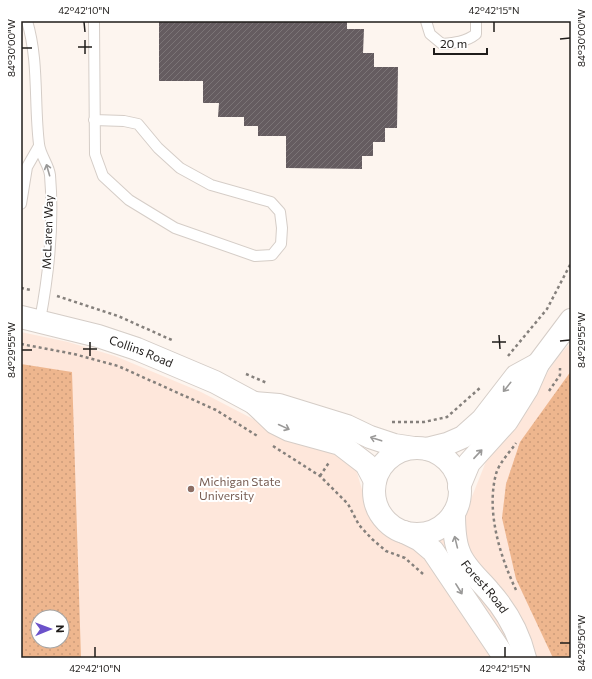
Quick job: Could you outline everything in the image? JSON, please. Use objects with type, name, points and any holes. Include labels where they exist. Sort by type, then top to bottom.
[{"type":"street","name":"Collins Road","points":[[31,319],[98,336],[137,349],[215,382],[254,403],[275,423],[289,430],[340,444],[366,464],[375,481]]},
{"type":"street","points":[[459,487],[469,463],[507,421],[527,389],[538,364],[571,320]]},
{"type":"street","points":[[420,449],[439,454],[449,463],[456,474],[459,487],[458,500],[454,513],[444,524],[432,531],[418,534],[404,532],[392,526],[379,512],[374,494],[375,481],[380,468],[389,458],[400,451],[447,444],[463,437],[482,420],[516,376],[538,364]]},
{"type":"street","name":"Collins Road","points":[[254,403],[279,405],[347,426],[370,437],[394,445],[420,449]]},
{"type":"street","name":"Forest Road","points":[[454,513],[454,534],[459,553],[470,570],[503,609],[521,642],[525,658]]},
{"type":"street","name":"Forest Road","points":[[404,532],[420,540],[433,551],[506,658]]},
{"type":"lane","name":"McLaren Way","points":[[27,21],[33,42],[39,146],[50,174],[50,232],[45,292],[31,319]]},
{"type":"lane","points":[[94,21],[94,120],[95,154],[103,176],[129,200],[175,228],[255,256],[272,255],[281,244],[282,228],[280,212],[271,202],[210,185],[180,168],[158,148],[138,124],[124,121],[94,120]]},
{"type":"lane","points":[[426,21],[430,34],[442,44],[452,44],[471,38],[476,34],[476,21]]},
{"type":"lane","points":[[21,204],[27,167],[39,146]]},
{"type":"path","points":[[508,357],[547,309],[571,262]]},
{"type":"path","points":[[21,288],[45,292],[118,316],[176,342]]},
{"type":"path","points":[[21,344],[74,354],[118,366],[216,410],[262,438]]},
{"type":"path","points":[[547,394],[560,375],[560,367]]},
{"type":"path","points":[[241,372],[270,384]]},
{"type":"path","points":[[388,421],[424,422],[447,417],[482,386]]},
{"type":"path","points":[[518,440],[497,473],[493,497],[496,533],[505,568],[518,596]]},
{"type":"path","points":[[268,443],[320,476],[348,504],[359,525],[372,539],[386,550],[405,558],[425,576]]},
{"type":"path","points":[[320,476],[325,468]]},
{"type":"shaded area","name":"Michigan State University","points":[[21,332],[68,342],[115,356],[201,392],[280,433],[330,448],[356,469],[367,507],[374,522],[381,530],[399,539],[433,541],[455,526],[465,514],[491,449],[512,424],[558,357],[571,342],[571,658],[21,658]]},
{"type":"shaded area","points":[[21,364],[72,372],[81,658],[21,658]]},
{"type":"shaded area","points":[[571,371],[571,658],[553,658],[516,579],[502,518],[506,484],[520,442]]},
{"type":"building","points":[[159,21],[347,21],[347,29],[364,29],[363,53],[374,53],[374,67],[398,67],[397,128],[385,128],[385,142],[373,142],[373,156],[362,156],[362,169],[286,168],[286,136],[258,136],[258,126],[244,126],[244,117],[218,117],[219,103],[203,103],[203,81],[159,81]]},
{"type":"place","name":"Michigan State University","points":[[191,489]]}]
